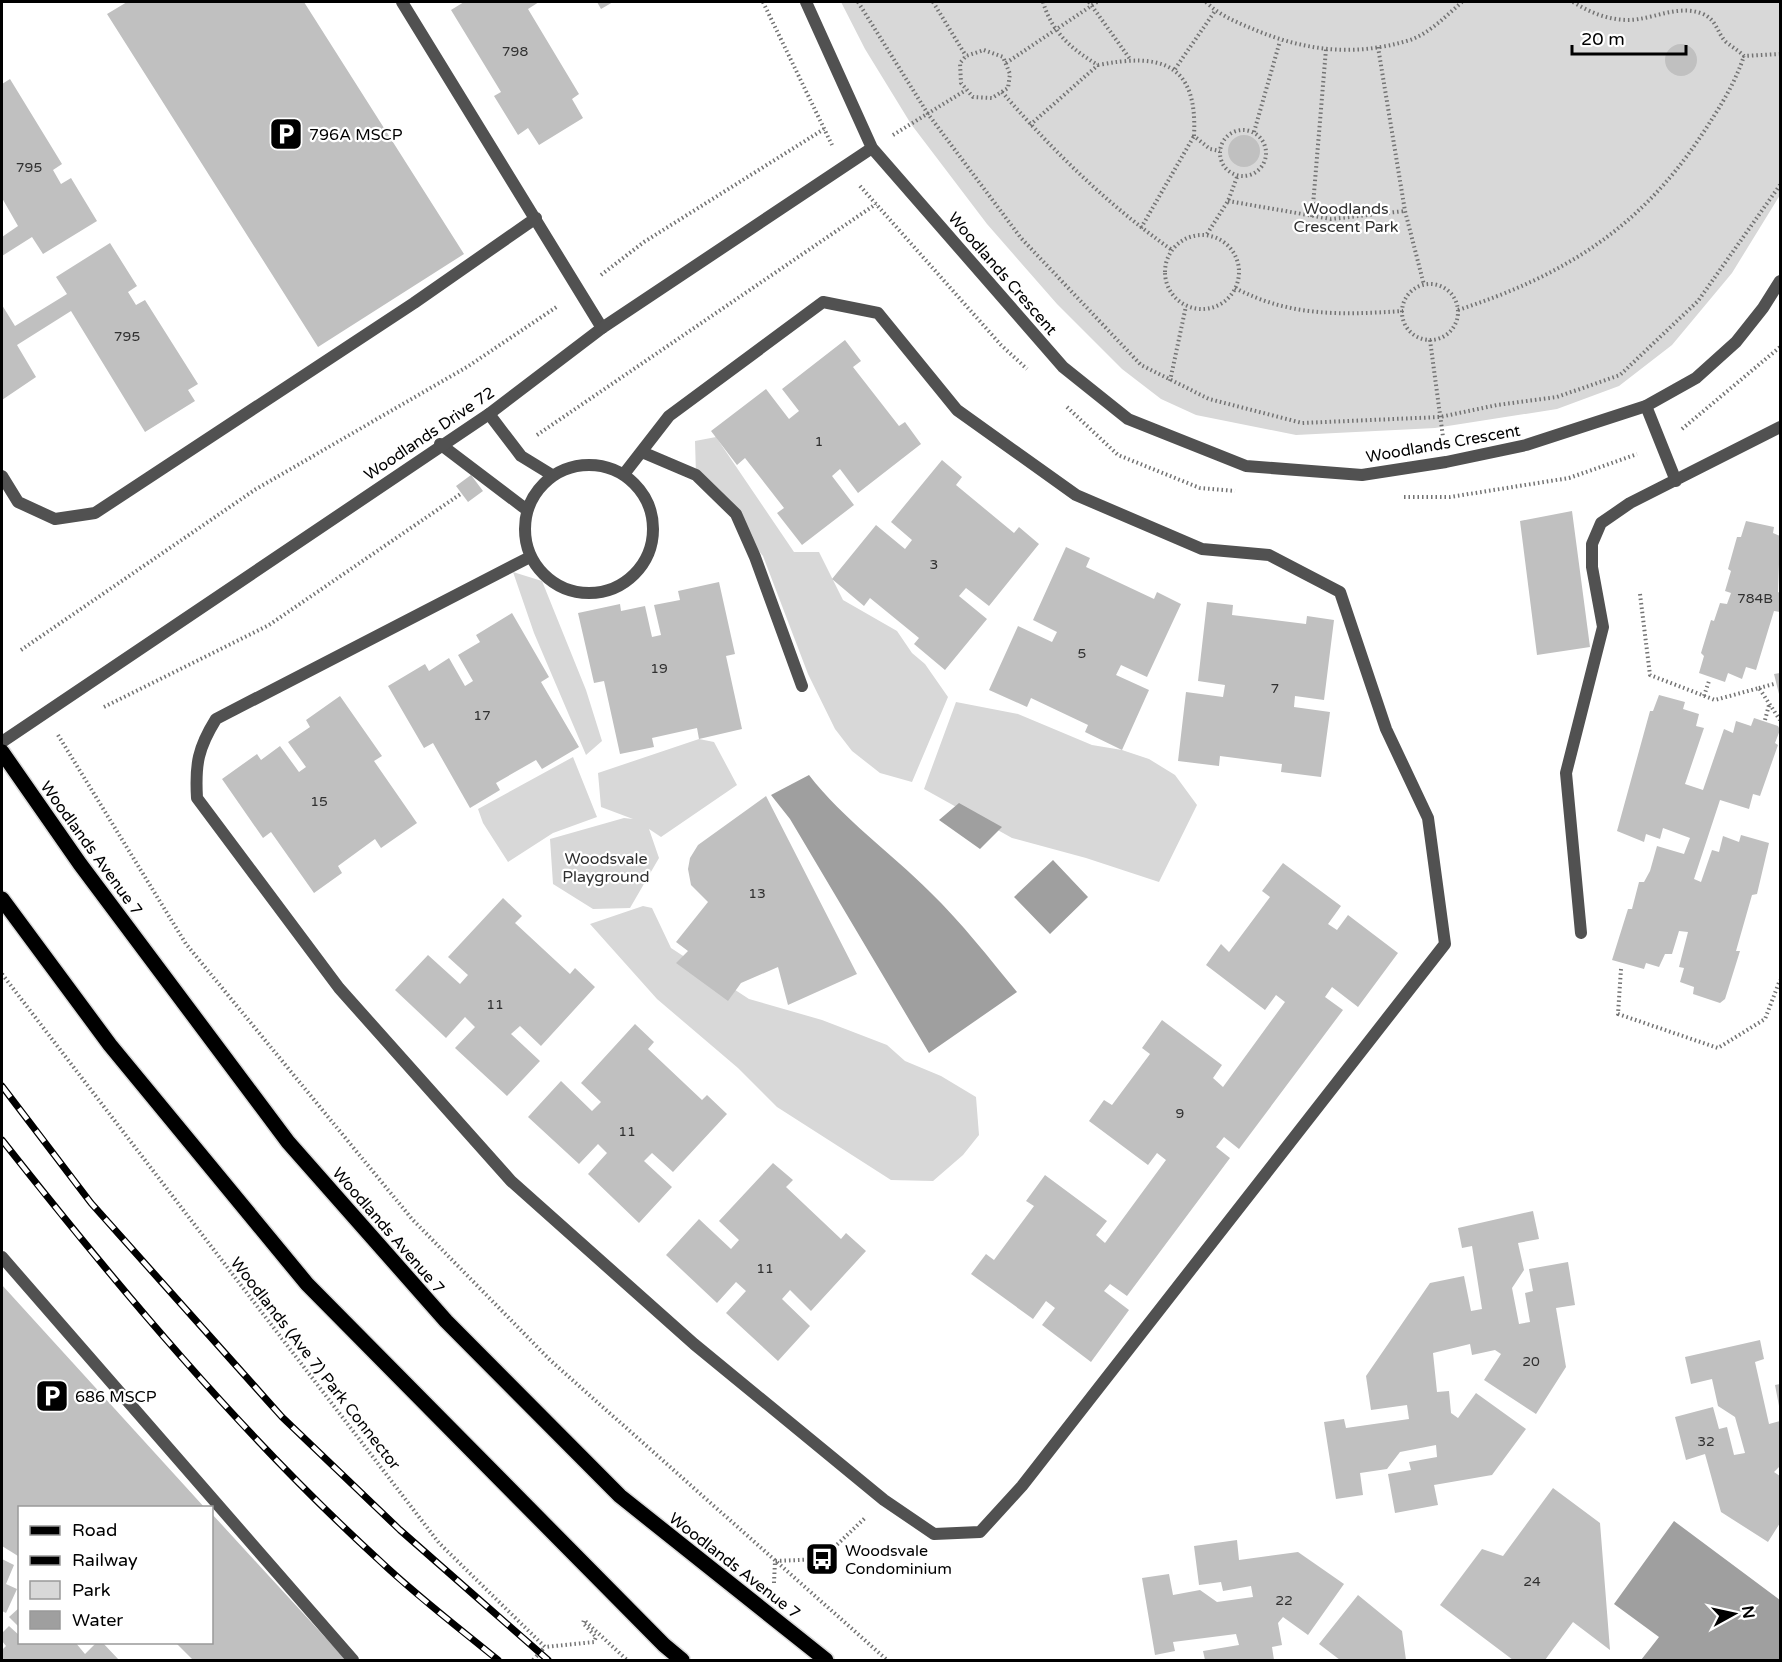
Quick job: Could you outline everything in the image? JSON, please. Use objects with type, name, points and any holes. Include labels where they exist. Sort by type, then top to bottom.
[{"type":"main road","name":"Woodlands Avenue 7","points":[[2,752],[80,864],[288,1142],[446,1321],[620,1496],[826,1660]]},
{"type":"main road","points":[[3,903],[110,1045],[307,1284],[655,1637],[682,1660]]},
{"type":"street","points":[[402,2],[602,328]]},
{"type":"street","name":"Woodlands Crescent","points":[[806,2],[872,148],[1063,367],[1128,419],[1246,466],[1362,475],[1446,462],[1526,445],[1646,406],[1696,378],[1736,342],[1763,308],[1780,280]]},
{"type":"street","name":"Woodlands Drive 72","points":[[2,742],[190,618],[440,444],[489,414],[602,328],[872,148]]},
{"type":"street","points":[[2,476],[18,502],[55,519],[95,513],[414,303],[536,218]]},
{"type":"street","points":[[530,557],[216,719],[202,742],[197,760],[195,770],[197,798],[339,988],[511,1181],[694,1344],[884,1500],[934,1534],[980,1532],[1022,1486],[1445,944],[1428,818],[1386,729],[1340,592],[1269,555],[1202,549],[1076,495],[957,410],[878,313],[823,302],[669,416],[624,474]]},
{"type":"street","points":[[1646,406],[1676,482]]},
{"type":"street","points":[[489,414],[521,456],[552,475]]},
{"type":"street","points":[[1581,933],[1566,774],[1603,627],[1592,567],[1592,544],[1601,523],[1630,503],[1676,482],[1780,427]]},
{"type":"street","points":[[440,444],[527,510]]},
{"type":"street","points":[[642,452],[696,476],[736,514],[755,558],[802,686]]},
{"type":"street","points":[[575,465],[600,465],[624,474],[642,491],[653,520],[651,550],[634,576],[608,592],[577,593],[550,580],[530,557],[525,534],[527,510],[537,491],[552,475],[575,465]]},
{"type":"street","points":[[2,1257],[353,1660]]},
{"type":"path","points":[[763,2],[843,168],[1001,345],[1035,376]]},
{"type":"path","points":[[858,2],[928,114],[1021,238],[1141,365],[1209,399],[1302,423],[1440,417],[1497,405],[1557,397],[1620,375],[1698,301],[1780,185]]},
{"type":"path","points":[[933,2],[966,56]]},
{"type":"path","points":[[1042,2],[1056,31],[1080,55],[1098,65]]},
{"type":"path","points":[[1006,63],[1056,31],[1090,4],[1097,2]]},
{"type":"path","points":[[1206,2],[1215,11],[1280,41],[1298,47],[1326,49],[1378,47],[1412,39],[1438,22],[1462,2]]},
{"type":"path","points":[[1573,2],[1609,19],[1637,20],[1680,11],[1703,14],[1716,24],[1725,42],[1744,56],[1780,54]]},
{"type":"path","points":[[1090,4],[1130,59]]},
{"type":"path","points":[[1175,69],[1215,11]]},
{"type":"path","points":[[1254,132],[1280,41]]},
{"type":"path","points":[[1378,47],[1405,211],[1424,285]]},
{"type":"path","points":[[1312,217],[1326,49]]},
{"type":"path","points":[[984,50],[1002,57],[1006,63],[1009,81],[1008,88],[1002,92],[984,98],[973,97],[961,83],[960,63],[966,56],[984,50]]},
{"type":"path","points":[[1458,310],[1536,282],[1590,249],[1636,214],[1661,189],[1692,150],[1725,100],[1744,56]]},
{"type":"path","points":[[1030,125],[1098,65],[1130,59],[1152,60],[1175,69],[1190,93],[1195,121],[1194,136],[1141,228]]},
{"type":"path","points":[[872,148],[966,90]]},
{"type":"path","points":[[1002,92],[1051,148],[1141,228],[1172,250]]},
{"type":"path","points":[[21,650],[256,489],[467,367],[580,291],[644,242],[824,129]]},
{"type":"path","points":[[1245,130],[1254,132],[1264,144],[1267,151],[1266,158],[1253,172],[1237,177],[1226,169],[1221,161],[1220,151],[1227,135],[1245,130]]},
{"type":"path","points":[[1194,136],[1210,149],[1220,151]]},
{"type":"path","points":[[1207,234],[1228,201],[1237,177]]},
{"type":"path","points":[[1228,201],[1331,219],[1405,211]]},
{"type":"path","points":[[1207,234],[1224,242],[1236,256],[1239,269],[1235,288],[1222,303],[1211,308],[1186,306],[1176,300],[1165,279],[1165,267],[1172,250],[1184,238],[1207,234]]},
{"type":"path","points":[[1424,285],[1442,287],[1450,292],[1458,310],[1454,328],[1439,339],[1430,340],[1414,335],[1403,320],[1408,294],[1424,285]]},
{"type":"path","points":[[1235,288],[1294,310],[1335,314],[1403,311]]},
{"type":"path","points":[[1170,381],[1186,306]]},
{"type":"path","points":[[1430,340],[1446,462]]},
{"type":"path","points":[[1402,497],[1450,496],[1569,478],[1662,445],[1780,347]]},
{"type":"path","points":[[1060,400],[1118,455],[1200,488],[1247,493]]},
{"type":"path","points":[[1640,594],[1650,675],[1715,700],[1774,684]]},
{"type":"path","points":[[1704,696],[1709,681]]},
{"type":"path","points":[[1758,688],[1780,720]]},
{"type":"path","points":[[1765,720],[1770,704]]},
{"type":"path","points":[[56,732],[186,944],[412,1219],[550,1360],[887,1660]]},
{"type":"path","points":[[1621,969],[1618,1014],[1718,1048],[1765,1019],[1780,980]]},
{"type":"path","name":"Woodlands (Ave 7) Park Connector","points":[[2,974],[439,1543],[545,1647]]},
{"type":"path","points":[[775,1561],[822,1559],[884,1500]]},
{"type":"path","points":[[773,1618],[775,1561]]},
{"type":"path","points":[[532,1660],[545,1647],[594,1642],[596,1637],[583,1623],[584,1620],[627,1660]]},
{"type":"green space","name":"Woodlands Crescent Park","points":[[841,2],[1780,2],[1780,195],[1732,273],[1672,345],[1619,386],[1557,409],[1435,428],[1296,435],[1196,415],[1161,399],[1122,369],[1057,304],[987,224],[911,124],[865,49]]},
{"type":"green space","points":[[716,437],[794,552],[819,552],[843,600],[897,631],[912,653],[925,664],[948,697],[912,782],[880,773],[852,751],[835,729],[808,674],[763,556],[696,475],[695,441]]},
{"type":"green space","points":[[513,572],[542,581],[586,690],[602,741],[586,755],[534,633]]},
{"type":"green space","points":[[956,702],[1018,714],[1092,745],[1122,750],[1149,759],[1175,775],[1197,805],[1159,882],[1086,858],[1012,838],[924,789]]},
{"type":"green space","name":"Woodsvale Playground","points":[[699,739],[714,742],[737,785],[661,837],[649,829],[659,858],[630,908],[593,909],[553,884],[550,839],[624,818],[633,819],[601,807],[598,773]]},
{"type":"green space","points":[[573,757],[597,817],[553,833],[508,862],[483,823],[478,809]]},
{"type":"green space","points":[[643,906],[652,908],[671,948],[749,999],[822,1020],[887,1045],[905,1061],[941,1076],[976,1097],[979,1135],[963,1155],[933,1181],[891,1180],[777,1107],[738,1068],[657,999],[590,924]]},
{"type":"water","points":[[809,775],[837,806],[942,904],[1017,992],[929,1053],[790,819],[771,795]]},
{"type":"water","points":[[959,803],[1002,827],[980,849],[939,820]]},
{"type":"water","points":[[1053,860],[1088,897],[1050,934],[1014,897]]},
{"type":"water","points":[[1674,1521],[1780,1600],[1780,1660],[1641,1660],[1659,1637],[1614,1604]]},
{"type":"building","name":"796A MSCP","points":[[127,2],[304,2],[464,254],[318,347],[107,14]]},
{"type":"building","points":[[464,2],[539,2],[528,9],[579,94],[572,99],[583,118],[539,145],[528,128],[518,135],[494,96],[501,92],[451,10]]},
{"type":"building","points":[[597,2],[613,2],[601,9]]},
{"type":"building","points":[[1681,44],[1692,49],[1697,60],[1692,71],[1681,76],[1670,71],[1665,60],[1670,49]]},
{"type":"building","points":[[10,79],[62,164],[53,170],[61,184],[71,178],[97,221],[43,254],[32,237],[2,256],[2,237],[18,226],[2,198],[2,84]]},
{"type":"building","points":[[1244,135],[1255,140],[1260,151],[1255,162],[1244,167],[1233,162],[1228,151],[1233,140]]},
{"type":"building","points":[[110,243],[137,286],[128,292],[136,305],[145,300],[198,384],[188,390],[195,401],[145,432],[71,311],[17,345],[36,377],[2,400],[2,305],[15,326],[67,294],[56,277]]},
{"type":"building","points":[[845,340],[861,361],[853,367],[899,426],[905,422],[921,444],[858,493],[840,469],[832,476],[854,505],[802,545],[777,513],[784,508],[745,458],[737,465],[711,431],[766,389],[789,419],[799,411],[782,389]]},
{"type":"building","points":[[942,460],[962,477],[956,485],[1014,533],[1019,527],[1039,544],[989,606],[966,588],[959,596],[987,619],[945,670],[914,644],[919,638],[870,598],[864,606],[832,579],[876,525],[905,549],[912,540],[891,522]]},
{"type":"building","points":[[471,475],[483,491],[468,502],[456,486]]},
{"type":"building","points":[[1572,511],[1590,647],[1537,655],[1520,521]]},
{"type":"building","points":[[1746,521],[1774,527],[1773,533],[1780,536],[1778,592],[1780,593],[1780,612],[1774,611],[1756,670],[1746,667],[1742,679],[1728,673],[1725,682],[1699,673],[1704,656],[1701,653],[1711,620],[1714,621],[1720,603],[1727,604],[1731,593],[1725,591],[1731,571],[1728,569],[1737,537],[1741,537]]},
{"type":"building","points":[[1066,547],[1090,558],[1086,567],[1154,599],[1157,592],[1181,604],[1147,677],[1121,665],[1116,675],[1149,690],[1122,750],[1085,732],[1088,725],[1031,698],[1027,707],[989,690],[1018,626],[1052,642],[1057,632],[1033,620]]},
{"type":"building","points":[[719,582],[735,654],[726,656],[742,729],[699,739],[697,728],[652,738],[654,747],[620,754],[604,681],[594,683],[578,613],[620,604],[621,611],[645,606],[652,637],[661,635],[654,605],[680,600],[678,591]]},
{"type":"building","points":[[1207,602],[1233,605],[1232,615],[1306,624],[1307,616],[1334,620],[1324,700],[1295,696],[1294,707],[1330,712],[1321,777],[1281,772],[1282,764],[1220,756],[1219,766],[1178,761],[1186,692],[1223,697],[1225,685],[1198,681]]},
{"type":"building","points":[[512,613],[549,677],[541,682],[579,747],[542,769],[536,760],[496,783],[500,790],[470,808],[433,743],[424,748],[388,686],[425,664],[429,671],[449,658],[465,686],[473,681],[458,655],[480,642],[476,635]]},
{"type":"building","points":[[1780,673],[1780,698],[1774,674]]},
{"type":"building","points":[[1659,695],[1685,702],[1683,709],[1699,714],[1696,726],[1704,728],[1685,784],[1703,790],[1724,729],[1733,733],[1736,721],[1751,726],[1754,718],[1778,726],[1780,730],[1775,743],[1778,745],[1760,796],[1753,794],[1749,809],[1720,800],[1694,879],[1701,882],[1712,850],[1719,852],[1723,836],[1739,842],[1741,835],[1769,843],[1757,894],[1752,895],[1736,951],[1740,951],[1725,999],[1720,1003],[1693,994],[1694,987],[1680,982],[1684,968],[1679,967],[1688,932],[1679,931],[1672,954],[1665,954],[1659,967],[1646,963],[1644,969],[1612,960],[1628,909],[1632,909],[1639,882],[1644,882],[1650,871],[1657,846],[1684,854],[1690,838],[1663,828],[1660,839],[1646,834],[1644,842],[1617,831],[1650,711],[1653,711]]},
{"type":"building","points":[[340,696],[382,756],[374,761],[417,823],[381,848],[375,839],[338,866],[342,873],[314,893],[271,832],[263,838],[222,779],[257,754],[261,760],[280,746],[299,772],[306,767],[288,742],[310,727],[306,720]]},
{"type":"building","points":[[766,796],[857,974],[788,1005],[778,967],[741,983],[728,1001],[676,963],[688,951],[676,942],[708,902],[691,885],[688,869],[690,858],[698,845]]},
{"type":"building","points":[[1283,863],[1341,906],[1328,924],[1337,930],[1348,915],[1398,953],[1358,1007],[1332,987],[1325,997],[1343,1010],[1239,1149],[1224,1137],[1216,1147],[1230,1158],[1127,1296],[1110,1284],[1104,1291],[1129,1310],[1091,1362],[1042,1325],[1055,1308],[1046,1301],[1033,1319],[971,1274],[986,1254],[994,1260],[1034,1206],[1026,1201],[1045,1175],[1107,1221],[1096,1235],[1105,1243],[1166,1160],[1157,1153],[1148,1165],[1089,1121],[1104,1100],[1112,1105],[1150,1054],[1142,1048],[1162,1020],[1222,1065],[1213,1078],[1223,1087],[1285,1002],[1276,995],[1265,1010],[1206,965],[1221,944],[1229,952],[1270,897],[1262,891]]},
{"type":"building","points":[[503,898],[522,916],[515,923],[570,974],[575,968],[595,987],[541,1046],[520,1026],[511,1034],[540,1061],[507,1096],[455,1048],[475,1027],[465,1017],[446,1038],[395,990],[428,955],[460,984],[468,975],[448,957]]},
{"type":"building","points":[[635,1024],[654,1042],[648,1049],[702,1100],[707,1095],[727,1114],[673,1172],[652,1153],[644,1161],[672,1187],[639,1223],[588,1174],[607,1153],[598,1144],[579,1164],[528,1117],[561,1081],[592,1111],[601,1102],[581,1083]]},
{"type":"building","points":[[773,1163],[793,1180],[786,1187],[841,1239],[846,1233],[866,1251],[811,1311],[790,1290],[782,1299],[810,1326],[778,1361],[726,1313],[746,1291],[736,1282],[717,1303],[666,1255],[699,1219],[731,1249],[739,1240],[719,1221]]},
{"type":"building","points":[[1533,1211],[1539,1239],[1518,1243],[1524,1270],[1512,1288],[1519,1324],[1530,1322],[1525,1293],[1533,1291],[1529,1269],[1568,1262],[1575,1305],[1556,1308],[1566,1367],[1536,1414],[1484,1380],[1501,1354],[1495,1350],[1472,1355],[1470,1344],[1433,1353],[1437,1392],[1449,1391],[1451,1413],[1458,1418],[1476,1393],[1526,1429],[1492,1475],[1434,1485],[1438,1505],[1395,1513],[1388,1474],[1411,1470],[1409,1462],[1437,1457],[1436,1445],[1400,1452],[1387,1469],[1360,1473],[1363,1495],[1336,1499],[1324,1422],[1344,1419],[1346,1428],[1409,1419],[1407,1405],[1371,1410],[1366,1376],[1430,1283],[1464,1276],[1471,1311],[1482,1309],[1472,1246],[1462,1248],[1458,1228]]},
{"type":"building","name":"686 MSCP","points":[[2,1285],[203,1506],[18,1506],[18,1556],[2,1546]]},
{"type":"building","points":[[1760,1340],[1764,1359],[1755,1362],[1769,1424],[1780,1421],[1780,1466],[1774,1472],[1780,1476],[1780,1523],[1768,1542],[1721,1512],[1705,1454],[1686,1460],[1675,1417],[1713,1407],[1719,1429],[1727,1427],[1734,1455],[1745,1453],[1735,1417],[1718,1406],[1712,1379],[1691,1384],[1685,1357]]},
{"type":"building","points":[[1780,1384],[1780,1406],[1779,1406],[1775,1385]]},
{"type":"building","points":[[1553,1488],[1600,1523],[1610,1650],[1573,1622],[1545,1660],[1513,1660],[1440,1605],[1482,1549],[1503,1556]]},
{"type":"building","points":[[213,1515],[346,1660],[193,1660],[177,1644],[213,1644]]},
{"type":"building","points":[[1237,1540],[1239,1560],[1298,1552],[1344,1584],[1308,1635],[1283,1617],[1278,1623],[1282,1645],[1272,1647],[1274,1660],[1205,1660],[1203,1651],[1239,1645],[1236,1634],[1173,1642],[1175,1651],[1155,1655],[1142,1578],[1169,1574],[1173,1595],[1200,1590],[1217,1602],[1253,1597],[1251,1586],[1223,1591],[1221,1582],[1199,1585],[1194,1546]]},
{"type":"building","points":[[2,1559],[14,1565],[6,1584],[17,1589],[6,1613],[2,1611]]},
{"type":"building","points":[[1358,1595],[1402,1631],[1406,1660],[1340,1660],[1319,1644]]},
{"type":"building","points":[[18,1609],[18,1626],[9,1617]]},
{"type":"building","points":[[9,1626],[18,1634],[18,1644],[77,1644],[85,1654],[95,1644],[104,1644],[119,1660],[2,1660],[2,1650],[6,1646],[2,1641],[2,1633]]},
{"type":"railway","points":[[2,1086],[91,1203],[282,1417],[400,1530],[548,1660]]},
{"type":"railway","points":[[2,1140],[90,1250],[230,1411],[329,1512],[394,1574],[498,1660]]},
{"type":"place","name":"796A MSCP","points":[[286,134]]},
{"type":"place","name":"686 MSCP","points":[[52,1396]]},
{"type":"place","name":"Woodsvale Condominium","points":[[822,1559]]}]
